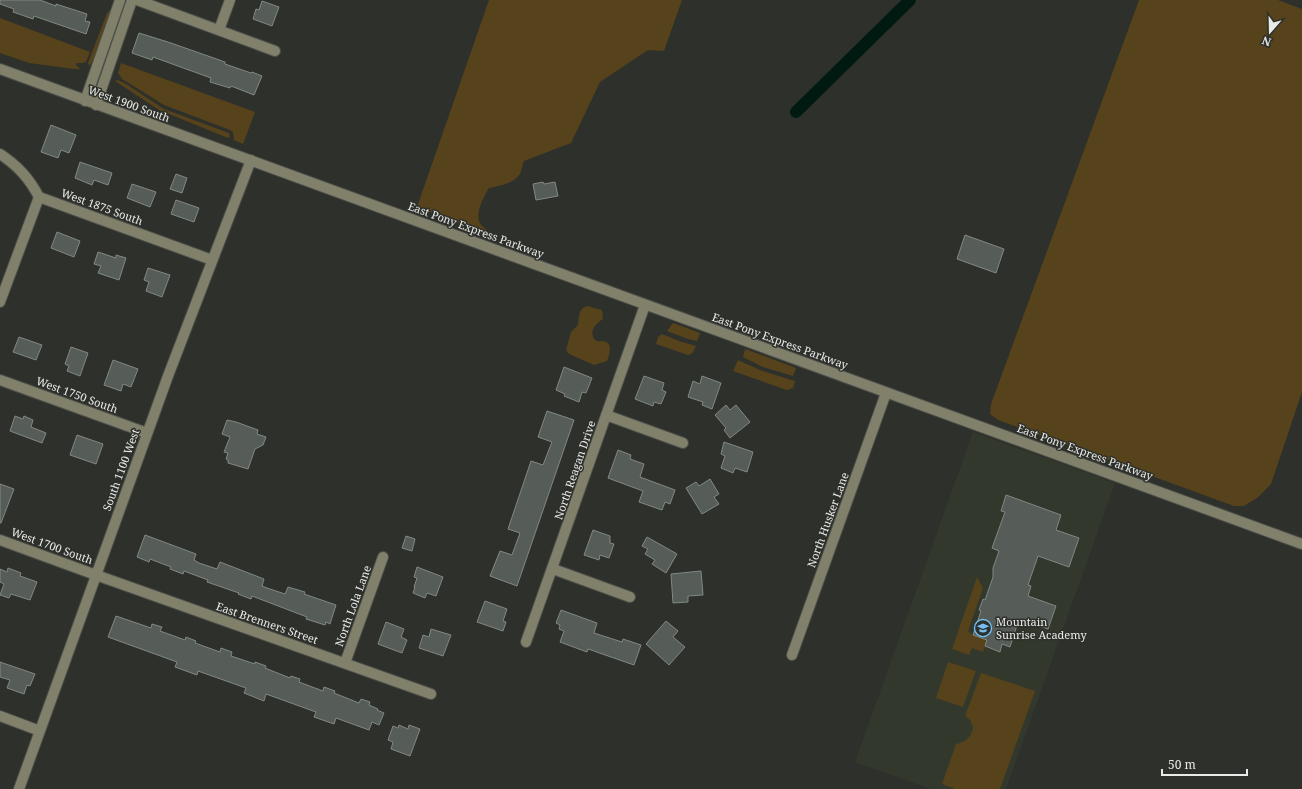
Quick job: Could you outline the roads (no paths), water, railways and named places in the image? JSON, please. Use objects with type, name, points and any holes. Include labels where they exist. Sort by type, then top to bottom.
[{"type":"street","points":[[85,100],[120,0]]},
{"type":"street","points":[[96,105],[132,0]]},
{"type":"street","points":[[137,0],[275,51]]},
{"type":"street","points":[[219,30],[230,0]]},
{"type":"street","name":"West 1900 South","points":[[0,69],[251,160]]},
{"type":"street","points":[[0,154],[19,168],[31,182],[39,197],[0,302]]},
{"type":"street","name":"South 1100 West","points":[[19,789],[147,433],[251,160]]},
{"type":"street","name":"East Pony Express Parkway","points":[[251,160],[1302,544]]},
{"type":"street","name":"West 1875 South","points":[[39,197],[212,260]]},
{"type":"street","name":"North Reagan Drive","points":[[526,642],[645,305]]},
{"type":"street","name":"West 1750 South","points":[[0,380],[147,433]]},
{"type":"street","name":"North Husker Lane","points":[[792,655],[886,393]]},
{"type":"street","points":[[606,415],[682,443]]},
{"type":"street","name":"West 1700 South","points":[[0,540],[96,575]]},
{"type":"street","name":"North Lola Lane","points":[[345,663],[383,557]]},
{"type":"street","points":[[553,569],[630,596]]},
{"type":"street","name":"East Brenners Street","points":[[96,575],[430,694]]},
{"type":"street","points":[[0,716],[40,730]]},
{"type":"waterway","points":[[796,112],[910,0]]},
{"type":"place","name":"Mountain Sunrise Academy","points":[[983,628]]}]
